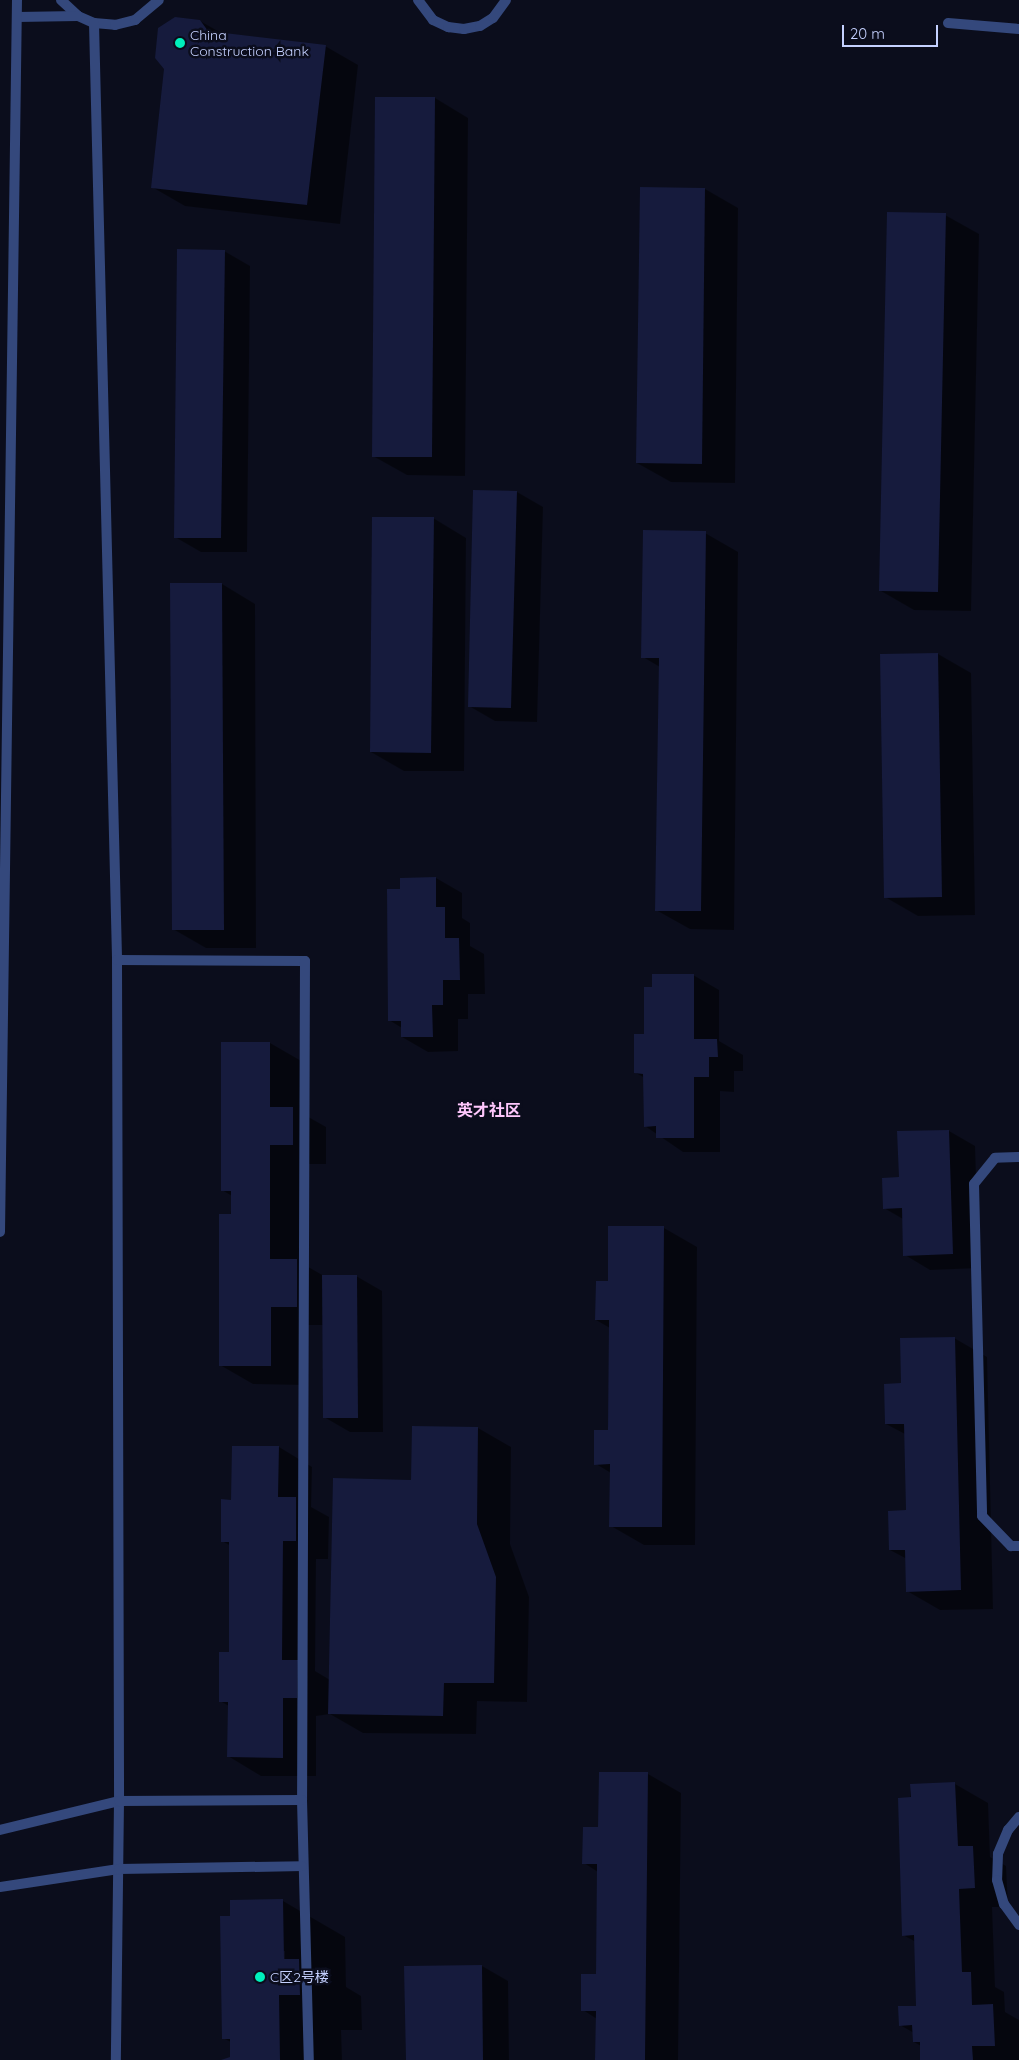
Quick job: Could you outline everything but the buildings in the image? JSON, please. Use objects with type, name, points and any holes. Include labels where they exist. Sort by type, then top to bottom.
[{"type":"street","points":[[0,1232],[17,0]]},
{"type":"street","points":[[61,0],[78,16],[94,23],[115,25],[135,20],[159,0]]},
{"type":"street","points":[[418,0],[433,20],[448,27],[464,29],[493,18],[506,0]]},
{"type":"street","points":[[17,17],[78,16]]},
{"type":"street","points":[[94,23],[117,960],[119,1869],[116,2060]]},
{"type":"street","points":[[948,23],[1019,30]]},
{"type":"street","points":[[117,960],[305,961],[302,1866],[309,2060]]},
{"type":"street","points":[[1019,1157],[995,1158],[974,1184],[982,1516],[1011,1546],[1019,1546]]},
{"type":"street","points":[[0,1830],[119,1800],[302,1800]]},
{"type":"street","points":[[1019,1817],[1008,1830],[998,1854],[997,1880],[1004,1904],[1019,1925]]},
{"type":"street","points":[[0,1887],[119,1869],[302,1866]]},
{"type":"place","name":"China Construction Bank","points":[[180,43]]},
{"type":"place","name":"C区2号楼","points":[[260,1977]]},
{"type":"district","name":"英才社区","points":[[489,1110]]}]
